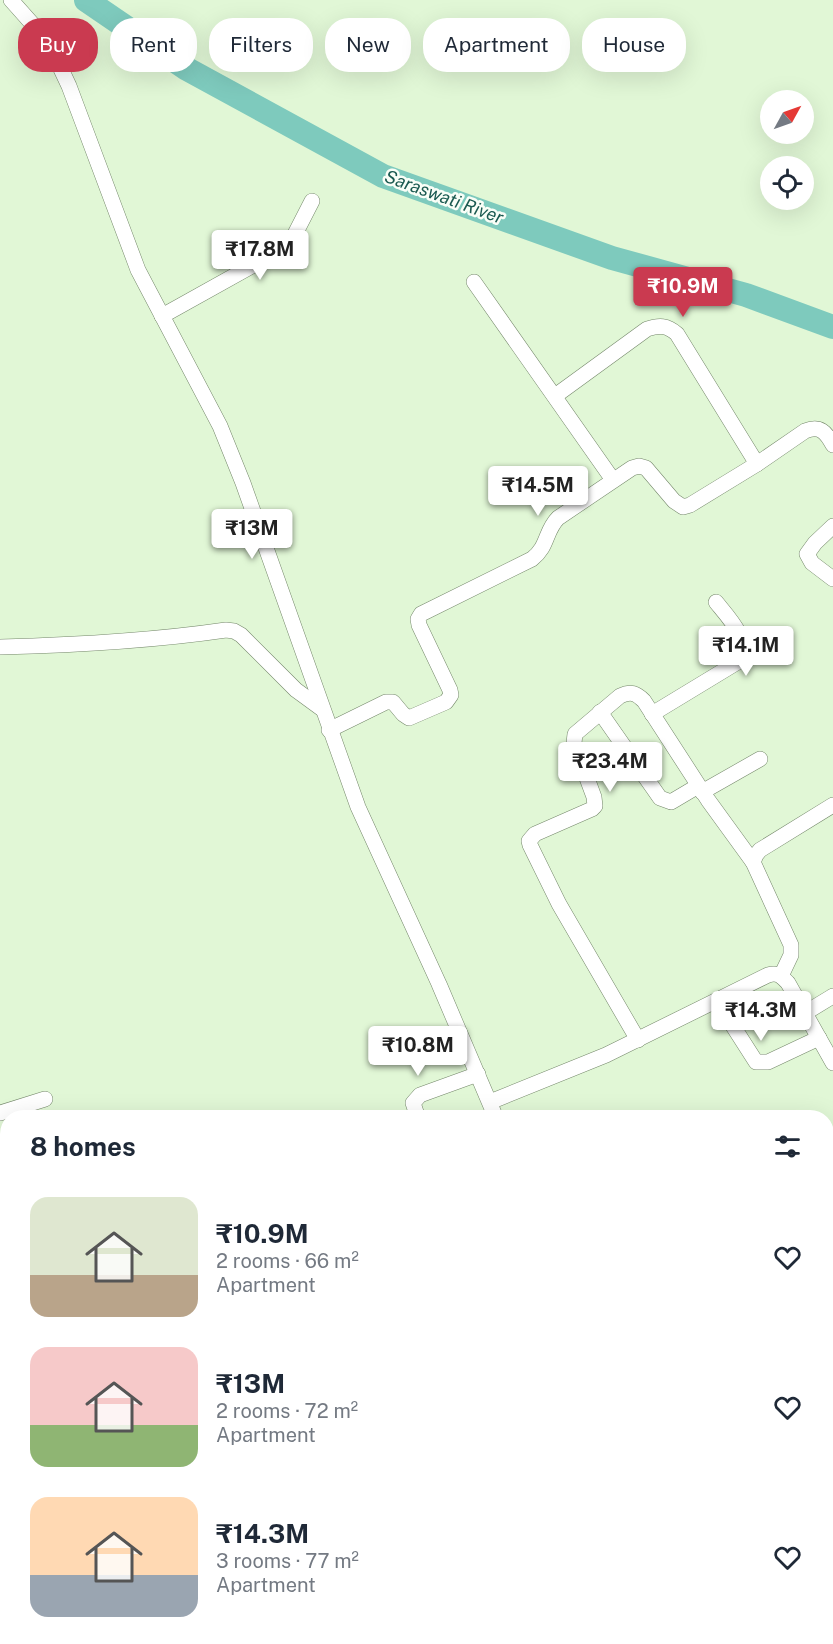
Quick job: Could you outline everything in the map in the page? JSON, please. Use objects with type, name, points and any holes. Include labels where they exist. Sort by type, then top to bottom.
[{"type":"street","points":[[11,0],[43,36],[53,52],[69,86],[138,270],[220,426],[243,483],[358,807],[493,1110]]},
{"type":"street","points":[[162,316],[284,248],[294,236],[312,201]]},
{"type":"street","points":[[474,282],[613,480]]},
{"type":"street","points":[[555,396],[647,329],[664,326],[676,334],[757,464]]},
{"type":"street","points":[[329,730],[387,702],[393,702],[409,718],[446,702],[451,695],[450,690],[429,651],[419,625],[418,619],[421,614],[532,560],[543,549],[554,522],[558,518],[632,468],[639,466],[645,468],[674,501],[683,507],[757,464],[805,431],[813,428],[819,429],[828,435],[833,445]]},
{"type":"street","points":[[833,526],[807,554],[812,564],[833,579]]},
{"type":"street","points":[[652,714],[741,660],[744,653],[741,640],[730,619],[716,602]]},
{"type":"street","points":[[0,647],[147,640],[226,630],[234,631],[241,635],[296,690],[322,709]]},
{"type":"street","points":[[638,1040],[559,904],[530,845],[531,836],[595,806],[594,796],[574,739],[579,729],[620,696],[634,693],[644,701],[700,789],[753,862],[791,945],[791,955],[781,976]]},
{"type":"street","points":[[600,712],[660,798],[671,802],[760,759]]},
{"type":"street","points":[[753,862],[760,850],[833,805]]},
{"type":"street","points":[[490,1102],[606,1055],[775,973],[788,983],[833,1063]]},
{"type":"street","points":[[805,1013],[833,996]]},
{"type":"street","points":[[717,1001],[756,1062],[768,1062],[819,1038]]},
{"type":"street","points":[[415,1110],[413,1103],[420,1095],[478,1074]]},
{"type":"street","points":[[10,1110],[45,1099]]},
{"type":"waterway","name":"Saraswati River","points":[[86,0],[187,69],[383,176],[612,258],[746,295],[833,327]]}]
